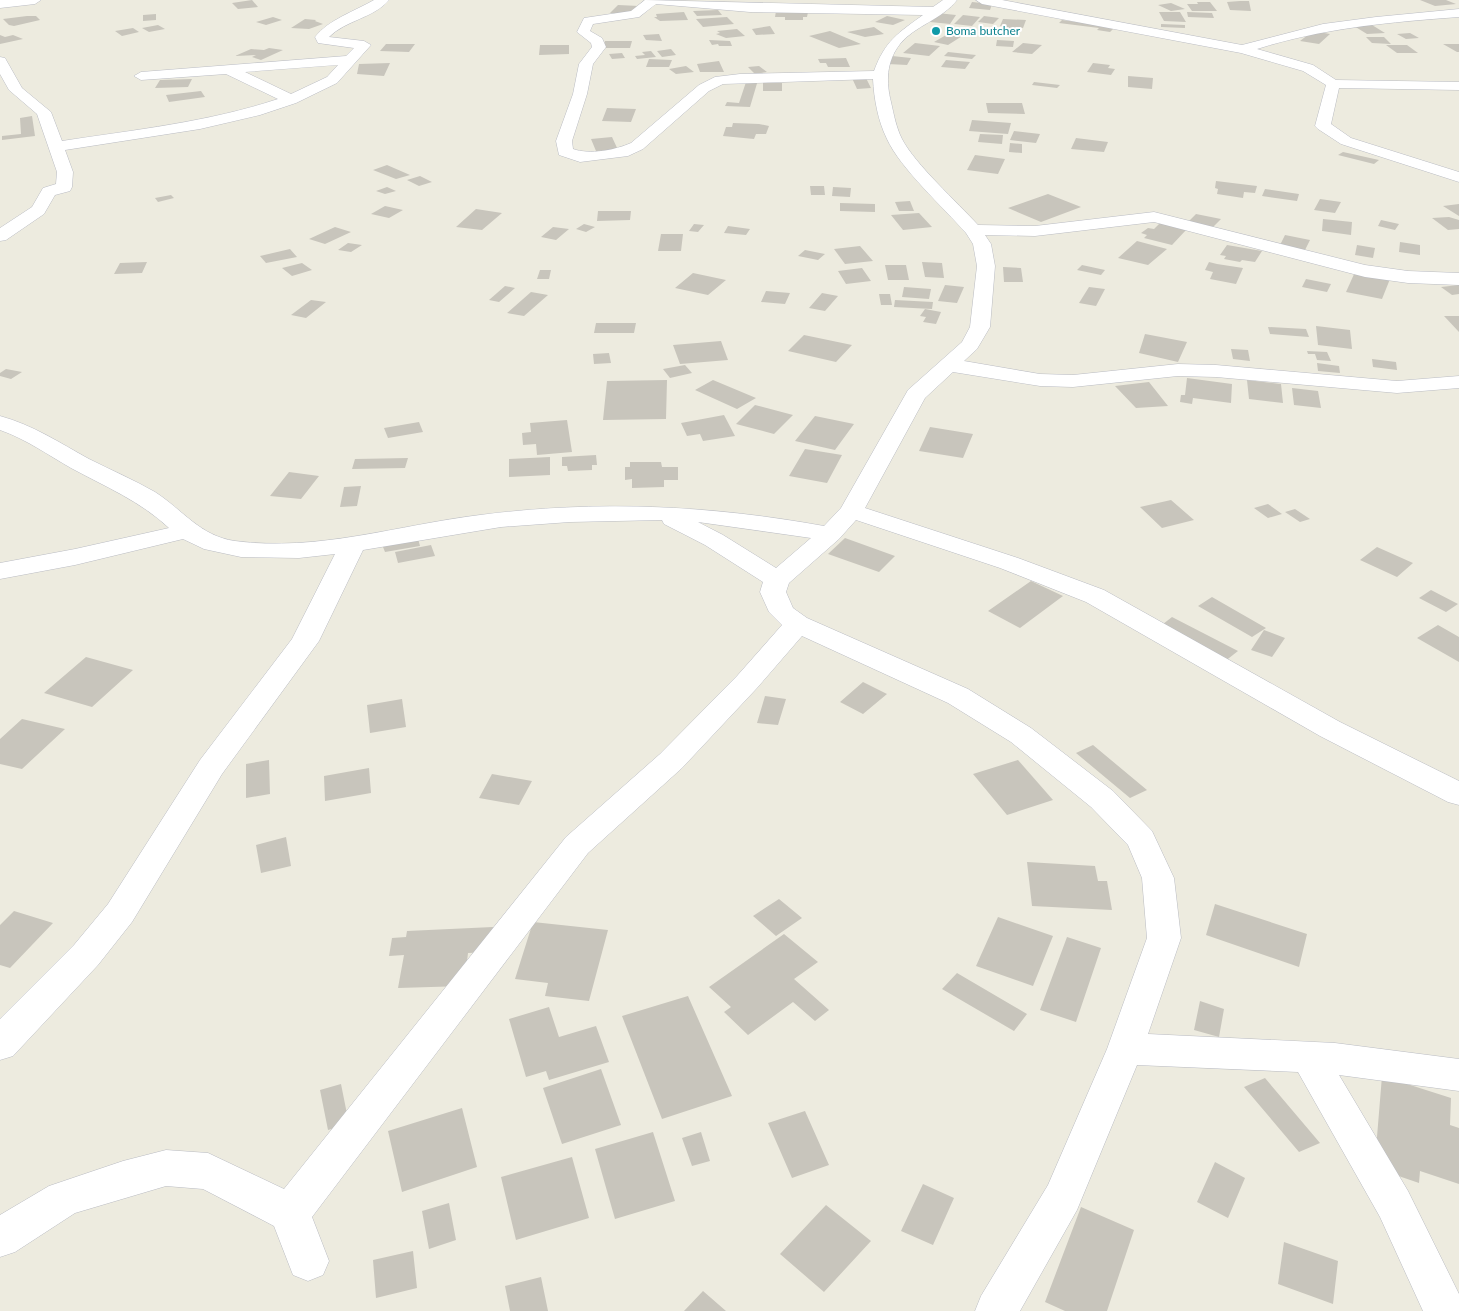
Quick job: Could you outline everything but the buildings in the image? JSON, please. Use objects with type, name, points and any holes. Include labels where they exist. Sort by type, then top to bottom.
[{"type":"street","points":[[0,4],[35,0]]},
{"type":"street","points":[[56,147],[200,124],[255,112],[291,100],[332,80],[364,45],[327,42],[322,37],[334,25],[353,18],[383,0]]},
{"type":"street","points":[[592,19],[635,14],[653,0],[750,8],[943,5]]},
{"type":"street","points":[[982,0],[1243,48],[1308,68],[1333,84],[1459,86]]},
{"type":"street","points":[[608,5],[588,21],[583,32],[597,41],[599,47],[586,64],[580,94],[564,141],[565,152],[574,156],[599,157],[622,153],[637,146],[704,88],[720,80],[880,76]]},
{"type":"street","points":[[943,5],[896,40],[887,54],[880,76],[887,117],[895,141],[907,158],[973,230],[982,244],[986,266],[980,327],[970,344],[928,382],[906,410],[851,510],[830,534],[777,580],[774,592],[782,612],[798,624],[958,696],[1013,730],[1102,799],[1141,839],[1158,878],[1164,938],[1125,1049],[1063,1196],[996,1311]]},
{"type":"street","points":[[1243,48],[1283,35],[1322,27],[1459,14]]},
{"type":"street","points":[[141,76],[351,60]]},
{"type":"street","points":[[0,61],[16,90],[44,112],[65,172],[64,186],[49,192],[38,210],[0,236]]},
{"type":"street","points":[[227,69],[291,100]]},
{"type":"street","points":[[1333,84],[1323,126],[1332,133],[1346,141],[1459,176]]},
{"type":"street","points":[[0,92],[16,90]]},
{"type":"street","points":[[973,230],[1035,231],[1115,220],[1154,217],[1365,271],[1408,277],[1459,279]]},
{"type":"street","points":[[948,364],[1040,380],[1073,381],[1178,370],[1397,387],[1459,382]]},
{"type":"street","points":[[0,423],[38,437],[90,469],[129,487],[156,504],[187,531],[204,542],[242,549],[292,550],[353,544],[422,530],[481,522],[558,516],[662,513],[758,522],[830,534]]},
{"type":"street","points":[[851,510],[1009,563],[1095,596],[1330,729],[1459,794]]},
{"type":"street","points":[[662,513],[714,540],[777,580]]},
{"type":"street","points":[[0,571],[75,557],[187,531]]},
{"type":"street","points":[[0,1045],[86,955],[120,912],[211,766],[256,709],[305,641],[353,544]]},
{"type":"street","points":[[290,1213],[577,844],[671,761],[747,682],[798,624]]},
{"type":"street","points":[[1125,1049],[1309,1057],[1411,1066],[1459,1075]]},
{"type":"street","points":[[1309,1057],[1394,1204],[1445,1311]]},
{"type":"street","points":[[0,1238],[63,1199],[123,1179],[166,1168],[208,1171],[290,1213],[308,1261]]},
{"type":"place","name":"Boma butcher","points":[[936,31]]}]
